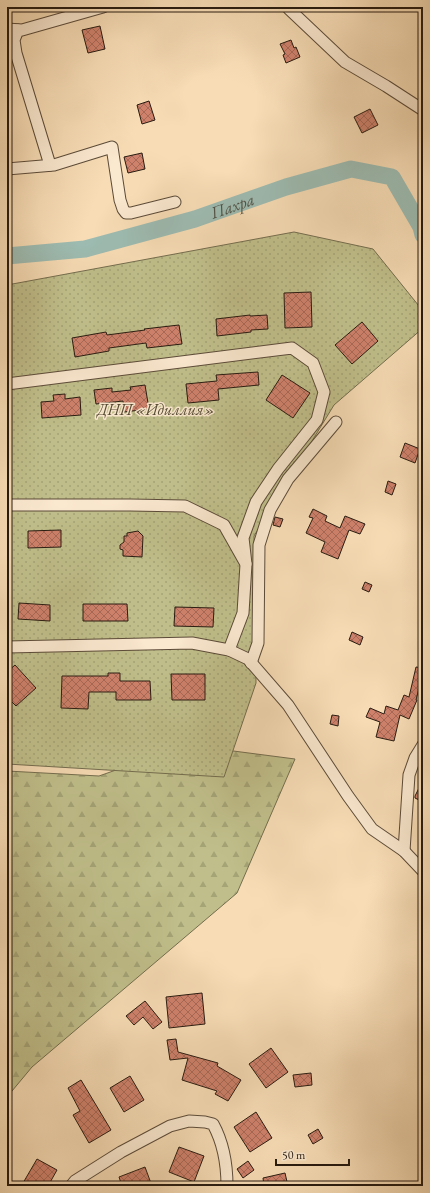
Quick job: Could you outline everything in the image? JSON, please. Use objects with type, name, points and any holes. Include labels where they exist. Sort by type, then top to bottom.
[{"type":"street","points":[[50,165],[16,53],[12,30],[22,30],[103,7]]},
{"type":"street","points":[[288,7],[345,62],[423,110]]},
{"type":"street","points":[[7,169],[54,165],[112,147],[120,200],[126,213],[175,202]]},
{"type":"street","points":[[7,384],[292,348],[313,363],[324,392],[317,420],[278,469],[256,502],[243,538],[246,564],[244,613],[229,650]]},
{"type":"street","points":[[251,663],[258,643],[258,545],[270,510],[288,479],[336,422]]},
{"type":"street","points":[[7,504],[185,506],[224,525],[246,564]]},
{"type":"street","points":[[7,647],[192,643],[229,650],[248,659],[288,704],[348,796],[372,829],[404,851],[423,871]]},
{"type":"street","points":[[404,851],[409,775],[415,758],[423,745]]},
{"type":"street","points":[[71,1186],[74,1181],[121,1152],[170,1126],[189,1121],[213,1124],[220,1137],[225,1155],[227,1186]]},
{"type":"green space","name":"ДНП «Идиллия»","points":[[294,232],[373,249],[423,311],[423,328],[334,405],[254,536],[256,683],[224,777],[7,764],[7,285]]},
{"type":"green space","points":[[187,745],[295,759],[237,893],[32,1067],[7,1097],[7,771],[99,776]]},
{"type":"building","points":[[100,26],[105,49],[88,53],[82,30]]},
{"type":"building","points":[[291,40],[300,57],[286,63],[283,55],[285,54],[280,44]]},
{"type":"building","points":[[149,101],[155,120],[142,124],[137,105]]},
{"type":"building","points":[[370,109],[378,125],[362,133],[354,117]]},
{"type":"building","points":[[142,153],[145,169],[128,173],[124,157]]},
{"type":"building","points":[[311,292],[312,327],[285,328],[284,293]]},
{"type":"building","points":[[250,315],[267,315],[268,329],[251,330],[251,332],[217,336],[216,319]]},
{"type":"building","points":[[362,322],[378,341],[352,364],[335,345]]},
{"type":"building","points":[[179,325],[182,344],[147,348],[146,343],[109,348],[109,351],[75,357],[72,338],[106,332],[107,335]]},
{"type":"building","points":[[258,372],[259,385],[218,389],[219,400],[188,403],[186,384],[217,381],[216,375]]},
{"type":"building","points":[[282,375],[310,393],[293,418],[266,400]]},
{"type":"building","points":[[145,385],[149,409],[124,412],[123,401],[96,404],[94,390],[112,388],[112,392],[131,390],[130,387]]},
{"type":"building","points":[[65,394],[65,399],[80,397],[81,415],[42,418],[41,402],[54,401],[53,395]]},
{"type":"building","points":[[405,443],[420,449],[415,463],[400,457]]},
{"type":"building","points":[[388,481],[396,484],[392,495],[385,492]]},
{"type":"building","points":[[313,509],[327,516],[325,521],[340,528],[345,516],[365,524],[360,534],[349,530],[338,559],[321,552],[325,542],[306,533],[313,518],[309,517]]},
{"type":"building","points":[[275,517],[283,519],[280,527],[273,525]]},
{"type":"building","points":[[61,530],[61,547],[28,548],[28,531]]},
{"type":"building","points":[[138,531],[143,536],[142,557],[123,556],[123,550],[120,549],[120,545],[124,542],[124,536],[127,536],[127,533]]},
{"type":"building","points":[[365,582],[372,585],[369,592],[362,589]]},
{"type":"building","points":[[19,603],[50,605],[50,621],[18,619]]},
{"type":"building","points":[[83,604],[127,604],[128,621],[83,621]]},
{"type":"building","points":[[175,607],[214,608],[213,627],[174,626]]},
{"type":"building","points":[[352,632],[363,637],[360,645],[349,640]]},
{"type":"building","points":[[15,665],[36,688],[16,706],[7,697],[7,672]]},
{"type":"building","points":[[416,667],[423,668],[423,672],[417,700],[409,719],[400,715],[394,741],[376,737],[380,722],[366,717],[370,708],[384,714],[386,706],[398,710],[404,695],[409,697]]},
{"type":"building","points":[[108,673],[120,673],[120,681],[150,681],[151,700],[116,700],[116,692],[89,692],[88,709],[61,708],[62,676],[108,676]]},
{"type":"building","points":[[171,674],[205,674],[205,700],[172,700]]},
{"type":"building","points":[[332,715],[339,716],[338,726],[330,724]]},
{"type":"building","points":[[423,780],[423,802],[415,798],[415,796]]},
{"type":"building","points":[[202,993],[205,1024],[169,1028],[166,997]]},
{"type":"building","points":[[145,1001],[162,1022],[153,1029],[143,1017],[134,1025],[126,1016]]},
{"type":"building","points":[[176,1039],[178,1052],[218,1063],[217,1066],[241,1080],[228,1101],[215,1094],[217,1091],[182,1080],[188,1058],[170,1060],[167,1040]]},
{"type":"building","points":[[271,1048],[288,1072],[266,1088],[249,1064]]},
{"type":"building","points":[[311,1073],[312,1085],[295,1087],[293,1075]]},
{"type":"building","points":[[130,1076],[144,1100],[124,1112],[110,1088]]},
{"type":"building","points":[[81,1080],[111,1130],[89,1143],[73,1115],[80,1111],[68,1088]]},
{"type":"building","points":[[256,1112],[272,1138],[250,1152],[234,1127]]},
{"type":"building","points":[[318,1129],[323,1138],[313,1144],[308,1135]]},
{"type":"building","points":[[179,1147],[204,1156],[194,1182],[169,1172]]},
{"type":"building","points":[[37,1159],[57,1170],[48,1186],[27,1186],[23,1183]]},
{"type":"building","points":[[248,1161],[254,1170],[243,1178],[237,1169]]},
{"type":"building","points":[[145,1167],[152,1186],[122,1186],[119,1177]]},
{"type":"building","points":[[285,1173],[288,1186],[264,1186],[263,1178]]},
{"type":"waterway","name":"Пахра","points":[[7,256],[85,249],[195,219],[286,187],[351,169],[392,177],[421,227],[423,235]]}]
